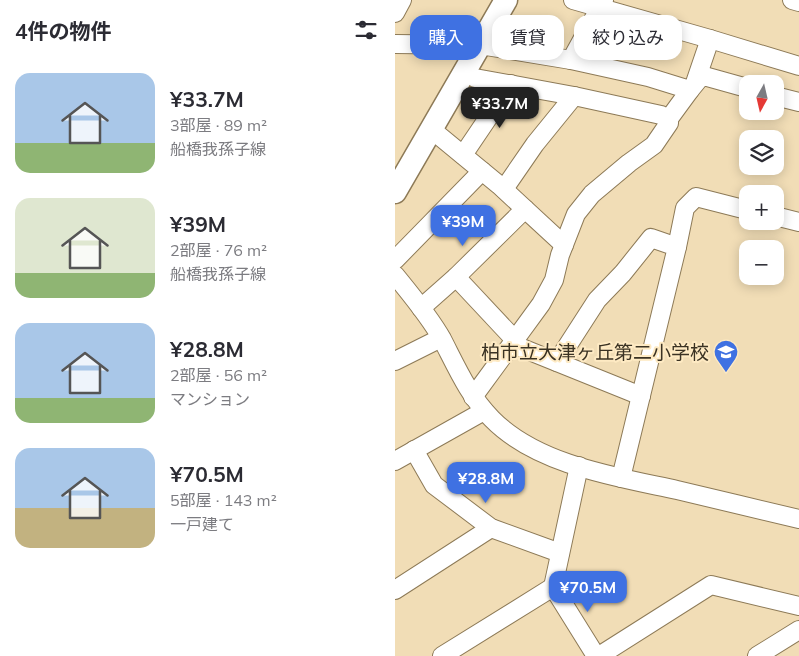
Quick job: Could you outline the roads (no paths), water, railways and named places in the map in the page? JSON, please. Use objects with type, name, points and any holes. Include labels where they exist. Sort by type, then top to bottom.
[{"type":"main road","points":[[482,42],[506,0]]},
{"type":"main road","points":[[395,192],[471,60]]},
{"type":"street","points":[[395,13],[402,0]]},
{"type":"street","points":[[573,0],[602,4],[799,66]]},
{"type":"street","points":[[792,0],[799,2]]},
{"type":"street","points":[[571,60],[602,4]]},
{"type":"street","points":[[692,87],[710,39]]},
{"type":"street","points":[[395,44],[410,44]]},
{"type":"street","points":[[482,45],[571,60],[692,87]]},
{"type":"street","points":[[465,71],[475,78],[574,96],[661,115],[668,120]]},
{"type":"street","points":[[473,397],[541,304],[554,280],[564,244],[576,214],[592,194],[629,163],[655,145],[669,123],[668,120],[699,78],[708,77],[739,86]]},
{"type":"street","points":[[463,155],[511,84]]},
{"type":"street","points":[[504,189],[535,144],[574,96]]},
{"type":"street","points":[[784,98],[799,102]]},
{"type":"street","points":[[431,129],[504,189],[564,244]]},
{"type":"street","points":[[395,260],[482,171]]},
{"type":"street","points":[[621,478],[685,208],[696,197],[739,208]]},
{"type":"street","points":[[421,308],[456,277],[525,209]]},
{"type":"street","points":[[784,218],[799,222]]},
{"type":"street","points":[[557,362],[597,300],[623,273],[651,238],[677,247]]},
{"type":"street","points":[[395,275],[421,308],[441,338],[460,377],[484,411],[492,420],[532,448],[558,459],[621,478],[799,519]]},
{"type":"street","points":[[456,277],[513,342],[641,396]]},
{"type":"street","points":[[395,361],[441,338]]},
{"type":"street","points":[[395,461],[484,411]]},
{"type":"street","points":[[414,450],[434,485],[491,528],[560,553]]},
{"type":"street","points":[[579,466],[553,587],[597,656],[711,585],[799,606]]},
{"type":"street","points":[[395,590],[491,528]]},
{"type":"street","points":[[442,656],[553,587]]},
{"type":"street","points":[[757,656],[799,630]]},
{"type":"place","name":"柏市立大津ヶ丘第二小学校","points":[[726,373]]}]
